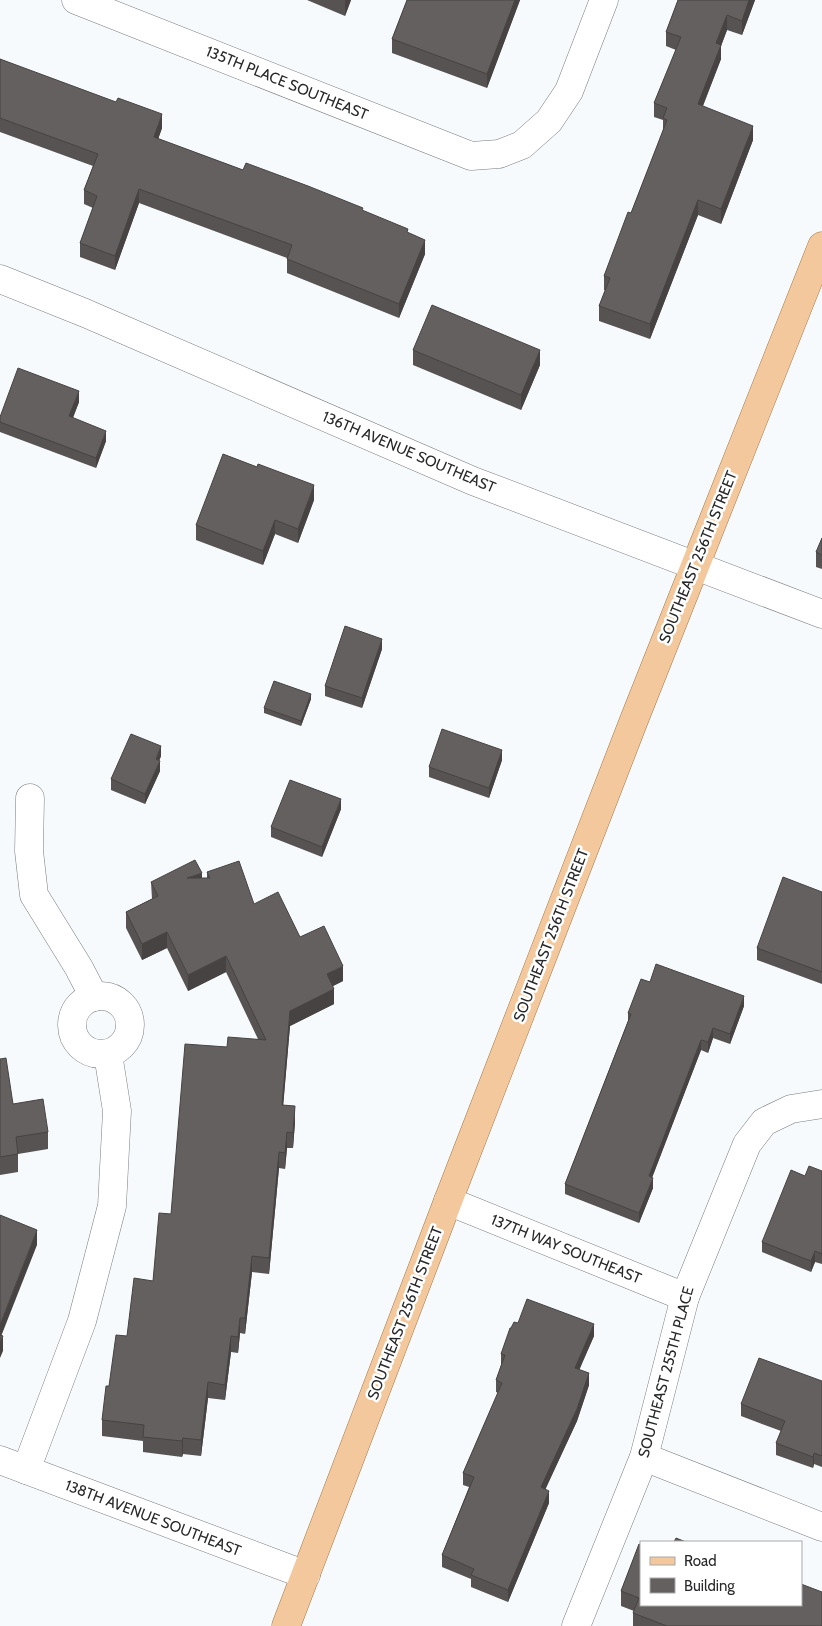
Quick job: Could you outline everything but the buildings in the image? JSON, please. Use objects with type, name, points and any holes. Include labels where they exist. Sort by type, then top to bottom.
[{"type":"main road","name":"SOUTHEAST 256TH STREET","points":[[286,1626],[448,1201],[695,566],[822,246]]},
{"type":"street","name":"135TH PLACE SOUTHEAST","points":[[76,0],[471,156],[499,154],[522,145],[549,121],[569,91],[604,0]]},
{"type":"street","name":"136TH AVENUE SOUTHEAST","points":[[0,279],[85,312],[473,481],[822,614]]},
{"type":"street","points":[[30,798],[29,851],[34,895],[79,968],[94,997]]},
{"type":"street","points":[[105,996],[116,1000],[124,1007],[130,1018],[127,1040],[119,1049],[108,1054],[97,1054],[87,1051],[78,1043],[73,1033],[72,1022],[76,1010],[84,1002],[94,997],[105,996]]},
{"type":"street","points":[[26,1470],[82,1321],[112,1206],[117,1111],[108,1054]]},
{"type":"street","name":"SOUTHEAST 255TH PLACE","points":[[576,1626],[644,1457],[685,1297],[747,1144],[764,1122],[791,1109],[822,1104]]},
{"type":"street","name":"137TH WAY SOUTHEAST","points":[[448,1201],[685,1297]]},
{"type":"street","points":[[644,1457],[822,1527]]},
{"type":"street","name":"138TH AVENUE SOUTHEAST","points":[[0,1460],[306,1575]]}]
